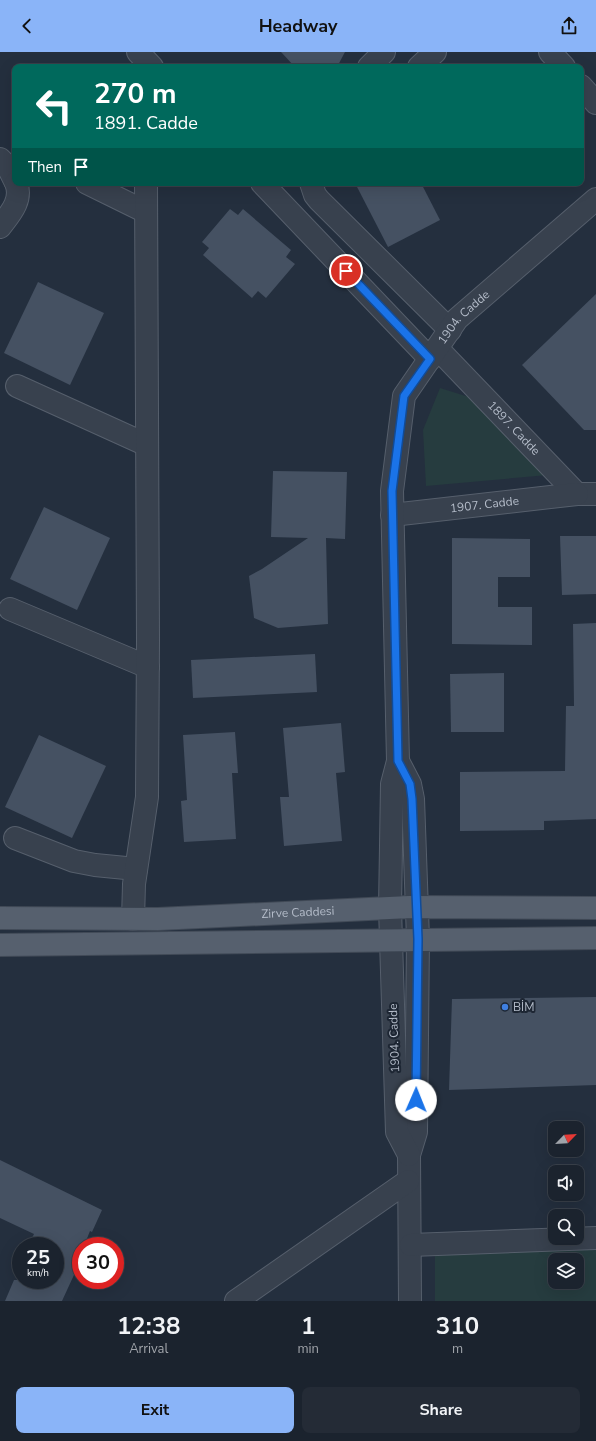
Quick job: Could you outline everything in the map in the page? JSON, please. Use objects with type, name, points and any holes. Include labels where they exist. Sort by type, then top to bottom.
[{"type":"main road","name":"Zirve Caddesi","points":[[0,918],[133,919],[416,907],[596,908]]},
{"type":"main road","points":[[0,945],[596,938]]},
{"type":"street","points":[[138,52],[149,64]]},
{"type":"street","points":[[372,64],[384,52]]},
{"type":"street","points":[[422,64],[435,52]]},
{"type":"street","points":[[550,52],[561,64]]},
{"type":"street","points":[[584,89],[596,103]]},
{"type":"street","points":[[0,159],[8,167],[12,176]]},
{"type":"street","points":[[0,227],[17,203],[19,191],[17,186]]},
{"type":"street","points":[[93,186],[146,212]]},
{"type":"street","points":[[133,919],[136,869],[146,797],[148,667],[146,186]]},
{"type":"street","name":"1897. Cadde","points":[[265,186],[433,354],[587,494]]},
{"type":"street","points":[[312,186],[315,195],[319,200],[450,330]]},
{"type":"street","name":"1904. Cadde","points":[[409,1154],[397,1132],[390,940],[392,784],[398,761],[392,491],[404,396],[457,319],[596,198]]},
{"type":"street","points":[[17,386],[147,445]]},
{"type":"street","name":"1907. Cadde","points":[[392,515],[587,494]]},
{"type":"street","points":[[10,609],[148,667]]},
{"type":"street","name":"1904. Cadde","points":[[398,761],[410,784],[412,799],[418,939],[416,1132],[409,1154]]},
{"type":"street","points":[[15,838],[74,861],[95,865],[136,869]]},
{"type":"street","points":[[409,1154],[408,1180],[411,1245],[410,1301]]},
{"type":"street","points":[[236,1301],[408,1180]]},
{"type":"street","points":[[411,1245],[596,1238]]},
{"type":"green space","points":[[440,388],[472,398],[548,475],[426,486],[423,430]]},
{"type":"green space","points":[[596,1248],[596,1301],[435,1301],[435,1253]]},
{"type":"building","points":[[281,52],[345,52],[339,64],[292,64]]},
{"type":"building","points":[[357,186],[423,186],[440,220],[388,247]]},
{"type":"building","points":[[230,209],[238,215],[243,209],[291,250],[286,257],[295,264],[266,298],[258,291],[252,298],[203,255],[209,248],[202,242]]},
{"type":"building","points":[[38,282],[104,313],[70,385],[4,353]]},
{"type":"building","points":[[596,294],[596,430],[584,430],[522,365]]},
{"type":"building","points":[[273,471],[347,472],[345,539],[326,538],[328,624],[278,628],[254,618],[249,576],[308,538],[271,537]]},
{"type":"building","points":[[44,507],[110,538],[77,610],[10,579]]},
{"type":"building","points":[[560,536],[596,536],[596,594],[562,595]]},
{"type":"building","points":[[452,538],[530,539],[530,577],[498,577],[498,607],[532,607],[532,645],[452,644]]},
{"type":"building","points":[[596,623],[596,819],[544,821],[544,830],[460,831],[460,772],[565,771],[566,706],[574,706],[573,624]]},
{"type":"building","points":[[315,654],[317,692],[193,698],[191,660]]},
{"type":"building","points":[[504,673],[504,732],[451,732],[450,674]]},
{"type":"building","points":[[341,723],[345,772],[336,773],[342,841],[284,846],[280,797],[289,797],[283,728]]},
{"type":"building","points":[[235,732],[238,773],[232,773],[236,839],[184,842],[181,801],[187,800],[183,735]]},
{"type":"building","points":[[39,735],[106,766],[72,838],[5,807]]},
{"type":"building","points":[[596,997],[596,1085],[449,1090],[452,999]]},
{"type":"building","points":[[0,1160],[102,1210],[92,1232],[90,1231],[88,1237],[72,1237],[72,1279],[62,1301],[5,1301],[12,1285],[12,1289],[64,1289],[64,1237],[32,1237],[34,1234],[0,1218]]},
{"type":"place","name":"BİM","points":[[505,1007]]},
{"type":"route","points":[[346,271],[430,359],[404,396],[392,491],[398,761],[410,784],[412,799],[418,939],[416,1100]]}]
